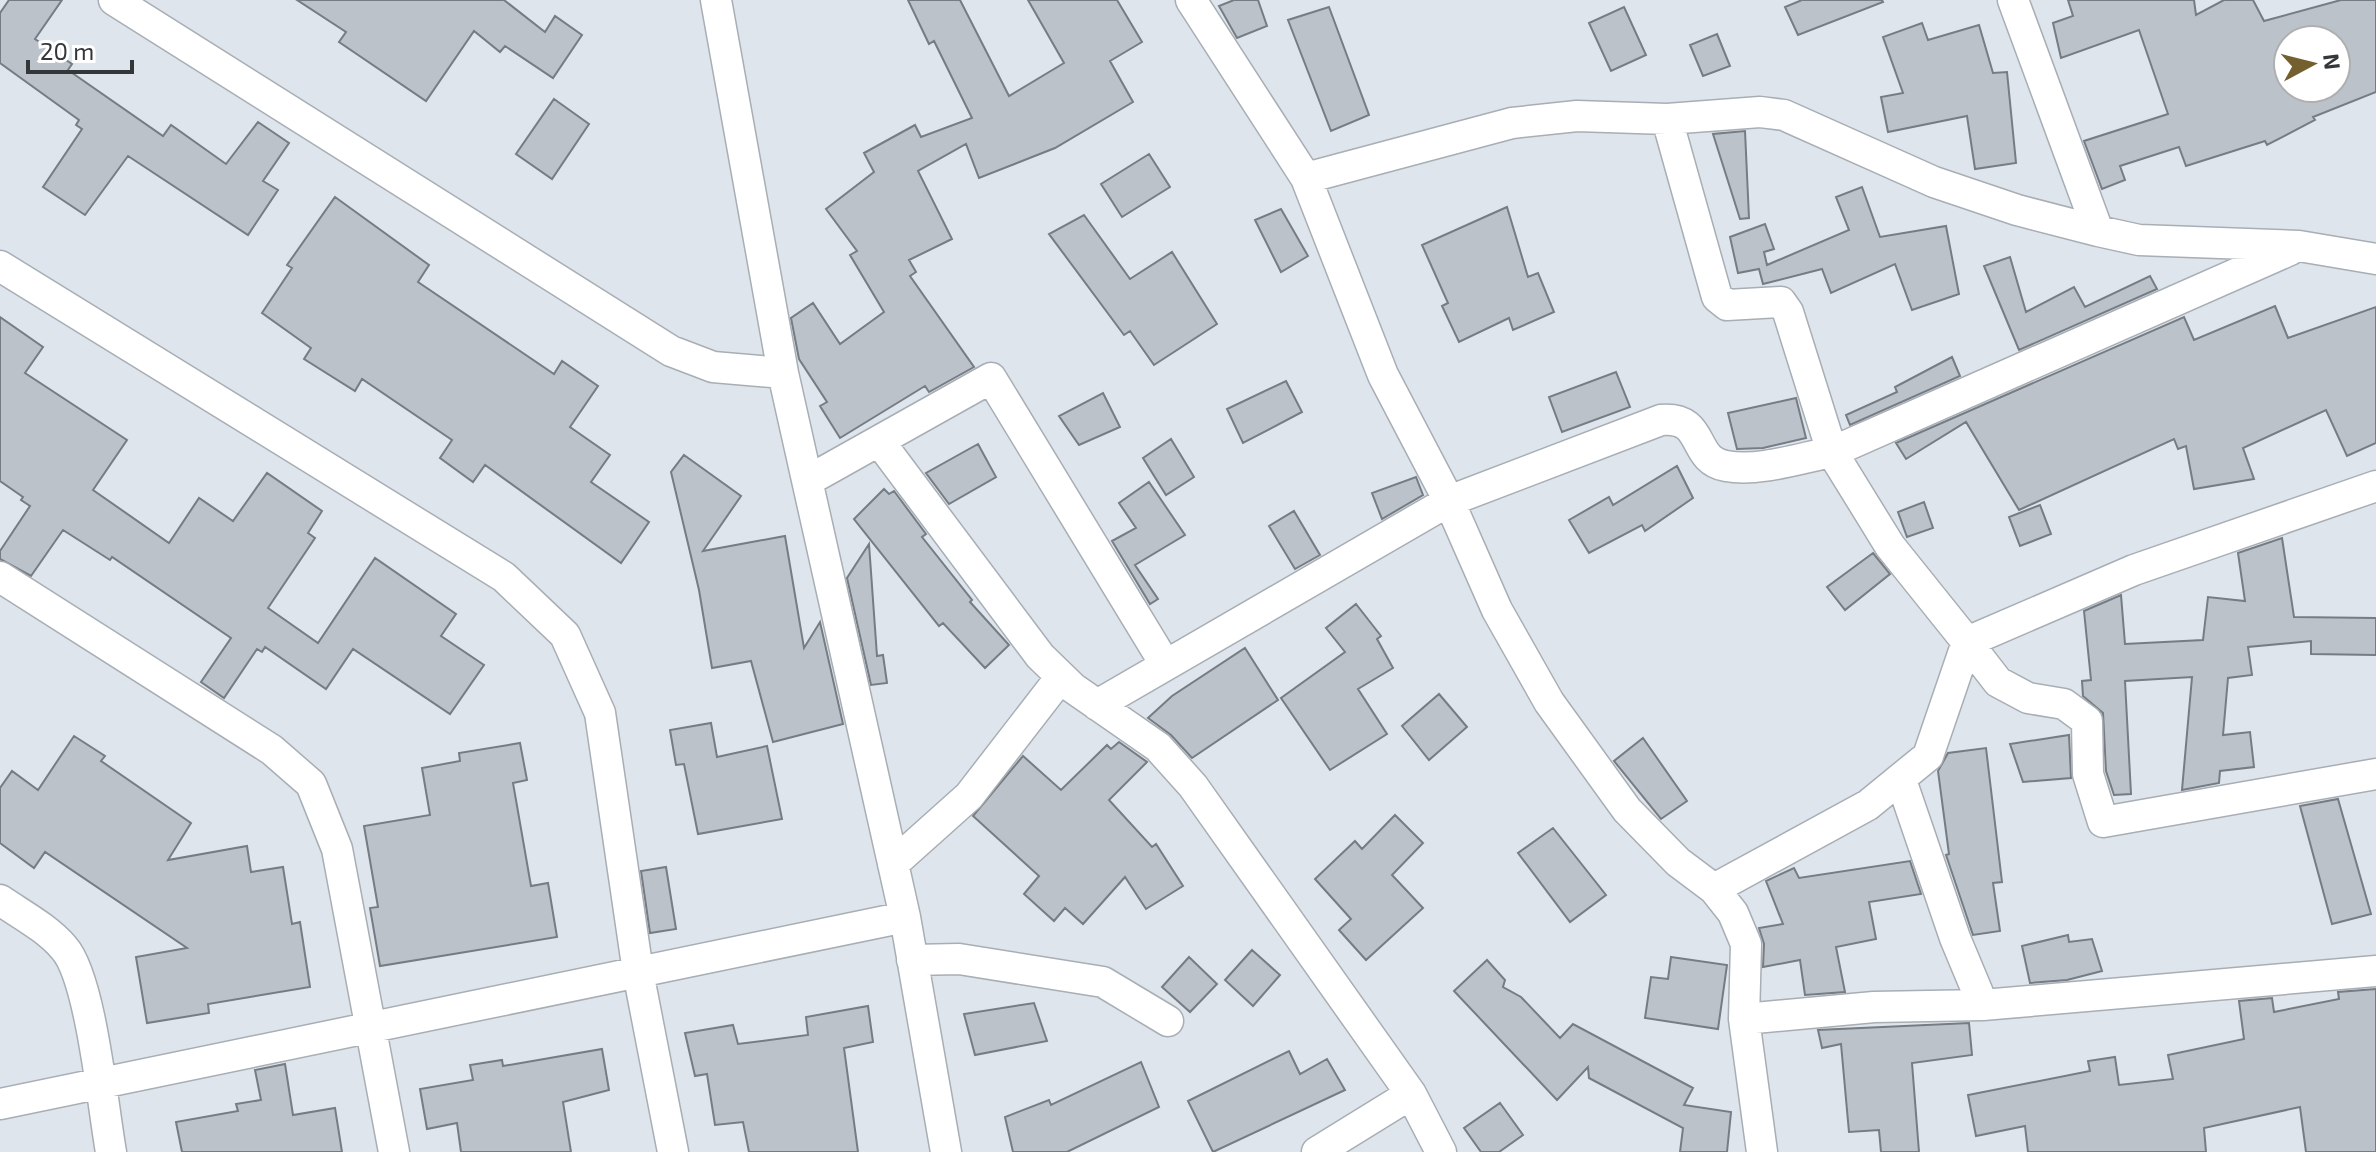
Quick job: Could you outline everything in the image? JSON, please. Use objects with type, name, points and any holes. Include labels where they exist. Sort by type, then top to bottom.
[{"type":"street","points":[[114,0],[671,351],[713,367],[783,373]]},
{"type":"street","points":[[716,0],[783,373],[905,917],[946,1152]]},
{"type":"street","points":[[1191,0],[1306,178],[1383,375],[1449,501],[1497,610],[1549,702],[1627,810],[1678,862],[1714,889],[1733,913],[1746,944],[1744,1019],[1762,1152]]},
{"type":"street","points":[[2013,0],[2098,231]]},
{"type":"street","points":[[1306,178],[1512,123],[1577,116],[1667,119],[1760,112],[1784,115],[1934,182],[2017,210],[2098,231],[2139,240],[2299,246],[2376,259]]},
{"type":"street","points":[[1667,119],[1717,297],[1727,305],[1781,302],[1788,312],[1832,452],[1890,546],[1998,682],[2028,698],[2064,704],[2087,721],[2088,774],[2103,822],[2376,774]]},
{"type":"street","points":[[1097,705],[1449,501],[1661,420],[1678,419],[1691,425],[1703,451],[1724,466],[1772,463],[1832,452],[2299,246]]},
{"type":"street","points":[[0,266],[504,577],[565,635],[600,713],[638,972],[673,1152]]},
{"type":"street","points":[[809,480],[991,378],[1165,664]]},
{"type":"street","points":[[879,441],[1006,613],[1061,677],[1158,747],[1193,786],[1411,1094],[1441,1152]]},
{"type":"street","points":[[1714,889],[1868,805],[1928,756],[1967,642],[2134,570],[2376,486]]},
{"type":"street","points":[[0,577],[272,750],[311,784],[337,849],[394,1152]]},
{"type":"street","points":[[893,864],[969,796],[1061,677]]},
{"type":"street","points":[[1901,780],[1955,938],[1983,1005]]},
{"type":"street","points":[[0,900],[45,930],[67,951],[81,983],[111,1152]]},
{"type":"street","points":[[0,1104],[905,917]]},
{"type":"street","points":[[912,960],[959,959],[1103,982],[1168,1021]]},
{"type":"street","points":[[1744,1019],[1874,1007],[1983,1005],[2376,971]]},
{"type":"street","points":[[1317,1152],[1411,1094]]},
{"type":"building","points":[[9,0],[62,0],[35,39],[72,64],[68,70],[163,136],[171,125],[226,164],[258,122],[289,143],[263,181],[278,190],[248,235],[128,156],[85,215],[43,187],[82,129],[76,125],[79,120],[0,63],[0,13]]},
{"type":"building","points":[[297,0],[504,0],[545,32],[555,16],[582,35],[553,78],[505,46],[500,52],[474,31],[426,101],[339,42],[346,32]]},
{"type":"building","points":[[908,0],[960,0],[1009,96],[1064,63],[1028,0],[1117,0],[1142,42],[1110,61],[1133,102],[1055,148],[979,178],[966,144],[918,171],[952,239],[909,260],[916,272],[910,276],[974,367],[929,392],[925,386],[840,438],[820,406],[827,402],[799,359],[791,318],[813,303],[840,344],[884,312],[850,255],[857,251],[826,209],[874,172],[864,153],[915,125],[921,137],[972,118],[934,41],[929,44]]},
{"type":"building","points":[[1234,0],[1258,0],[1267,26],[1237,38],[1219,6]]},
{"type":"building","points":[[1802,0],[1883,2],[1798,35],[1785,7]]},
{"type":"building","points":[[2068,0],[2194,0],[2196,15],[2224,0],[2253,0],[2264,21],[2341,0],[2376,0],[2376,92],[2352,102],[2352,24],[2272,24],[2272,104],[2346,104],[2313,117],[2315,120],[2267,145],[2265,141],[2186,166],[2179,147],[2120,166],[2125,180],[2102,189],[2084,141],[2168,114],[2139,30],[2061,58],[2053,23],[2073,16]]},
{"type":"building","points":[[1329,7],[1369,115],[1331,131],[1288,20]]},
{"type":"building","points":[[1624,7],[1646,55],[1611,71],[1589,23]]},
{"type":"building","points":[[1922,23],[1928,40],[1979,25],[1993,73],[2007,72],[2016,163],[1975,169],[1967,116],[1888,132],[1881,97],[1903,93],[1883,37]]},
{"type":"building","points":[[1717,34],[1730,66],[1703,76],[1690,45]]},
{"type":"building","points":[[554,99],[589,124],[552,179],[516,154]]},
{"type":"building","points":[[1745,131],[1749,218],[1740,219],[1713,134]]},
{"type":"building","points":[[1149,154],[1170,187],[1122,217],[1101,184]]},
{"type":"building","points":[[1862,187],[1880,237],[1946,226],[1959,294],[1912,310],[1895,264],[1831,293],[1822,269],[1763,284],[1759,269],[1738,273],[1730,237],[1765,224],[1774,249],[1764,252],[1767,265],[1849,230],[1836,197]]},
{"type":"building","points":[[335,197],[429,265],[418,282],[554,374],[562,361],[598,386],[570,427],[610,455],[591,482],[649,522],[621,563],[485,465],[473,482],[440,458],[452,440],[362,379],[355,391],[304,359],[311,348],[262,313],[292,268],[287,265]]},
{"type":"building","points":[[1507,207],[1528,277],[1538,273],[1554,312],[1513,330],[1509,318],[1459,342],[1442,306],[1448,303],[1422,245]]},
{"type":"building","points":[[1281,209],[1308,256],[1281,272],[1255,220]]},
{"type":"building","points":[[1084,215],[1130,279],[1172,252],[1217,324],[1154,365],[1130,331],[1124,335],[1049,234]]},
{"type":"building","points":[[2010,257],[2026,312],[2074,287],[2085,307],[2150,276],[2157,289],[2019,350],[1984,266]]},
{"type":"building","points":[[2275,306],[2288,338],[2376,307],[2376,443],[2347,456],[2326,410],[2243,448],[2254,479],[2194,489],[2186,446],[2178,449],[2174,439],[2019,510],[1966,422],[1906,459],[1896,443],[2184,317],[2194,340]]},
{"type":"building","points":[[0,317],[43,347],[25,373],[127,440],[93,490],[169,543],[199,498],[233,521],[267,473],[322,511],[308,533],[315,538],[268,608],[318,643],[375,558],[456,614],[441,636],[484,665],[450,714],[353,649],[326,689],[265,647],[262,652],[257,649],[224,698],[201,682],[231,638],[112,557],[110,560],[63,530],[31,576],[0,559],[0,551],[30,506],[21,500],[23,497],[0,481]]},
{"type":"building","points":[[1952,357],[1960,376],[1850,425],[1846,415],[1897,392],[1895,387]]},
{"type":"building","points":[[1616,372],[1630,407],[1562,432],[1549,397]]},
{"type":"building","points":[[1286,381],[1302,412],[1243,443],[1227,409]]},
{"type":"building","points":[[1103,393],[1120,427],[1079,445],[1059,416]]},
{"type":"building","points":[[1796,398],[1806,438],[1763,448],[1737,449],[1728,413]]},
{"type":"building","points":[[1171,439],[1194,477],[1166,495],[1143,458]]},
{"type":"building","points":[[978,444],[996,477],[949,504],[926,473]]},
{"type":"building","points":[[684,455],[741,496],[703,551],[785,536],[804,648],[820,622],[843,724],[773,742],[751,661],[712,668],[699,590],[671,472]]},
{"type":"building","points":[[1677,466],[1693,498],[1645,531],[1642,525],[1589,553],[1569,520],[1609,497],[1613,505]]},
{"type":"building","points":[[1416,477],[1423,495],[1382,519],[1372,493]]},
{"type":"building","points":[[1149,482],[1185,535],[1135,565],[1158,599],[1150,604],[1112,541],[1136,528],[1119,503]]},
{"type":"building","points":[[884,489],[889,494],[894,491],[926,534],[922,537],[972,600],[970,602],[1009,645],[985,668],[943,623],[939,626],[854,519]]},
{"type":"building","points":[[1924,502],[1933,528],[1907,537],[1898,512]]},
{"type":"building","points":[[2040,505],[2051,534],[2020,546],[2009,517]]},
{"type":"building","points":[[1294,511],[1320,555],[1295,569],[1269,526]]},
{"type":"building","points":[[2282,538],[2294,617],[2376,618],[2376,655],[2311,654],[2311,641],[2248,647],[2252,675],[2228,678],[2223,735],[2250,732],[2254,767],[2220,771],[2219,783],[2182,790],[2192,677],[2125,681],[2131,794],[2114,795],[2106,771],[2103,713],[2083,696],[2082,681],[2091,680],[2084,611],[2121,595],[2125,644],[2203,640],[2208,597],[2245,601],[2238,553]]},
{"type":"building","points":[[869,544],[877,656],[883,655],[887,683],[871,685],[847,578]]},
{"type":"building","points":[[1873,553],[1890,574],[1845,610],[1827,587]]},
{"type":"building","points":[[1356,604],[1381,636],[1377,639],[1393,668],[1358,689],[1387,734],[1330,770],[1281,698],[1345,652],[1326,628]]},
{"type":"building","points":[[1245,648],[1278,700],[1192,758],[1171,735],[1148,718],[1172,696]]},
{"type":"building","points":[[1439,694],[1467,727],[1429,760],[1402,726]]},
{"type":"building","points":[[711,723],[717,757],[767,746],[782,819],[698,834],[684,764],[676,765],[670,730]]},
{"type":"building","points":[[2069,735],[2071,778],[2023,782],[2010,744]]},
{"type":"building","points":[[74,736],[105,756],[101,761],[191,823],[168,860],[247,846],[251,872],[283,867],[292,924],[300,922],[310,987],[208,1004],[209,1013],[147,1023],[136,957],[187,948],[45,852],[34,868],[0,843],[0,788],[12,771],[38,790]]},
{"type":"building","points":[[1643,738],[1687,801],[1661,819],[1614,761]]},
{"type":"building","points":[[1119,742],[1147,762],[1109,800],[1152,847],[1156,844],[1183,886],[1146,909],[1125,877],[1083,924],[1065,908],[1054,921],[1024,894],[1039,876],[973,816],[1023,756],[1061,790],[1107,745],[1111,749]]},
{"type":"building","points":[[520,743],[527,780],[513,783],[531,886],[548,883],[557,937],[380,966],[370,908],[378,907],[364,826],[430,815],[422,768],[460,761],[459,753]]},
{"type":"building","points":[[1986,748],[2002,882],[1993,883],[2000,931],[1973,935],[1946,855],[1949,854],[1938,771],[1948,753]]},
{"type":"building","points":[[2338,799],[2371,914],[2332,924],[2300,806]]},
{"type":"building","points":[[1395,815],[1423,843],[1392,875],[1423,908],[1366,960],[1339,930],[1351,919],[1315,879],[1355,841],[1362,849]]},
{"type":"building","points":[[1553,828],[1606,895],[1570,922],[1518,853]]},
{"type":"building","points":[[1910,861],[1921,894],[1869,902],[1876,939],[1836,947],[1845,992],[1805,995],[1800,960],[1763,967],[1764,944],[1759,928],[1783,924],[1766,881],[1794,868],[1799,878]]},
{"type":"building","points":[[666,867],[676,929],[650,933],[641,871]]},
{"type":"building","points":[[2068,935],[2069,942],[2092,939],[2102,971],[2067,980],[2030,983],[2022,946]]},
{"type":"building","points":[[1252,950],[1280,975],[1253,1006],[1225,980]]},
{"type":"building","points":[[1189,957],[1217,984],[1190,1012],[1162,987]]},
{"type":"building","points":[[1671,957],[1727,965],[1718,1029],[1645,1018],[1651,977],[1668,979]]},
{"type":"building","points":[[1487,960],[1505,980],[1503,987],[1521,997],[1560,1038],[1573,1024],[1693,1088],[1684,1105],[1731,1112],[1727,1152],[1680,1152],[1683,1128],[1589,1078],[1588,1067],[1557,1100],[1454,991]]},
{"type":"building","points":[[2376,989],[2376,1152],[2306,1152],[2300,1107],[2204,1128],[2206,1152],[2028,1152],[2025,1126],[1976,1136],[1968,1095],[2090,1071],[2088,1061],[2115,1057],[2119,1085],[2173,1079],[2168,1055],[2244,1039],[2239,1001],[2272,998],[2274,1012],[2339,999],[2338,992]]},
{"type":"building","points":[[1034,1003],[1047,1041],[975,1055],[964,1014]]},
{"type":"building","points":[[868,1006],[873,1042],[844,1048],[858,1152],[749,1152],[743,1122],[715,1125],[707,1074],[695,1076],[685,1033],[733,1025],[738,1044],[808,1035],[806,1017]]},
{"type":"building","points":[[1969,1023],[1972,1055],[1912,1063],[1919,1152],[1881,1152],[1879,1130],[1849,1132],[1841,1044],[1822,1048],[1818,1030]]},
{"type":"building","points":[[602,1049],[609,1090],[563,1102],[571,1152],[461,1152],[457,1123],[427,1129],[420,1089],[473,1080],[470,1065],[502,1060],[503,1066]]},
{"type":"building","points":[[1289,1051],[1300,1074],[1327,1059],[1345,1090],[1213,1152],[1188,1101]]},
{"type":"building","points":[[1141,1062],[1159,1107],[1067,1152],[1013,1152],[1005,1117],[1049,1100],[1051,1105]]},
{"type":"building","points":[[285,1064],[293,1115],[335,1108],[342,1152],[182,1152],[176,1122],[238,1111],[236,1104],[261,1100],[255,1070]]},
{"type":"building","points":[[1500,1103],[1523,1135],[1499,1152],[1481,1152],[1464,1128]]}]
